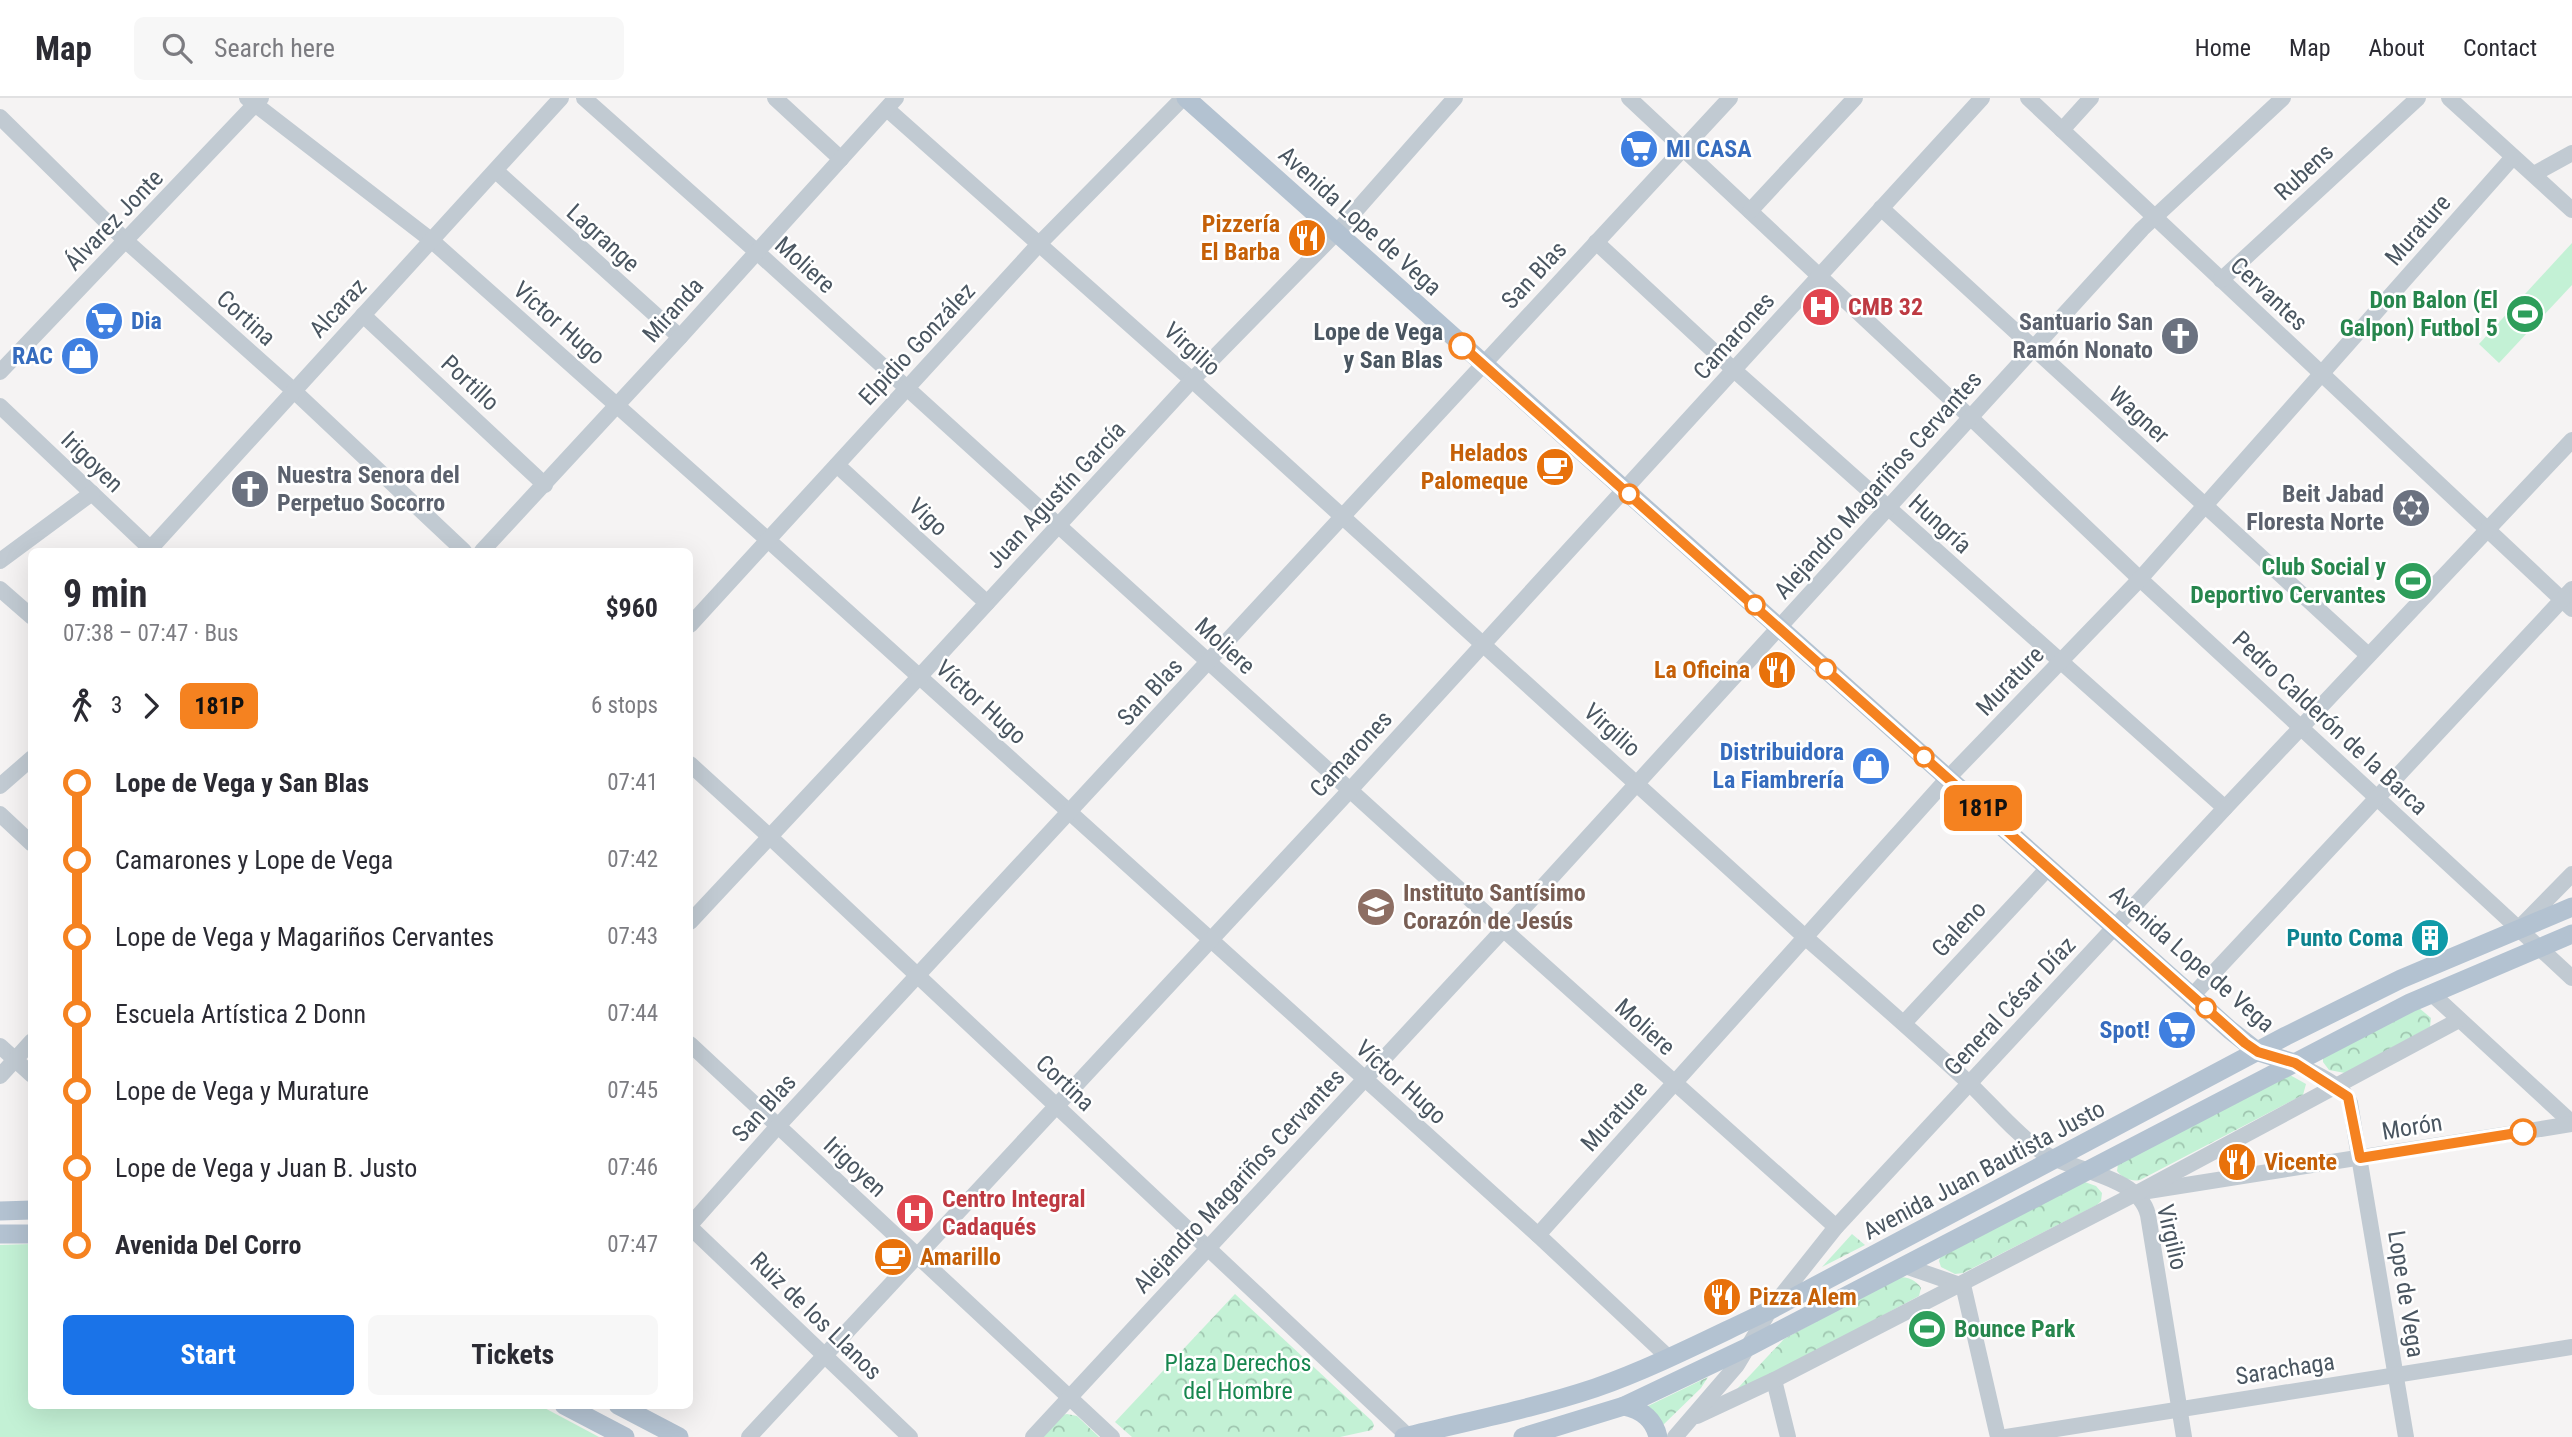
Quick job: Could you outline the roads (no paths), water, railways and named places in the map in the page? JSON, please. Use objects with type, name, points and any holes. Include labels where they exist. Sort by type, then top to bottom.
[{"type":"main road","name":"Avenida Lope de Vega","points":[[1184,98],[2192,996],[2258,1052],[2295,1063]]},
{"type":"main road","name":"Avenida Juan Bautista Justo","points":[[1407,1437],[1573,1394],[1668,1357],[1770,1310],[2258,1052],[2402,979],[2572,907]]},
{"type":"main road","name":"Avenida Juan Bautista Justo","points":[[1524,1437],[1624,1406],[1748,1347],[2431,993],[2572,934]]},
{"type":"main road","points":[[0,1211],[28,1210]]},
{"type":"main road","points":[[0,1234],[28,1234]]},
{"type":"main road","points":[[1624,1406],[1645,1414],[1654,1425],[1658,1437]]},
{"type":"main road","points":[[572,1409],[625,1437]]},
{"type":"main road","points":[[626,1409],[680,1437]]},
{"type":"street","name":"Alcaraz","points":[[153,548],[293,390],[561,98]]},
{"type":"street","points":[[775,98],[841,159]]},
{"type":"street","name":"Elpidio González","points":[[693,622],[1040,243],[1184,98]]},
{"type":"street","name":"Juan Agustín García","points":[[693,919],[1192,380],[1336,233],[1455,98]]},
{"type":"street","name":"Pedro Calderón de la Barca","points":[[1629,98],[2140,579],[2572,978]]},
{"type":"street","name":"San Blas","points":[[693,1223],[778,1126],[1730,98]]},
{"type":"street","points":[[1750,211],[1855,98]]},
{"type":"street","name":"Camarones","points":[[749,1437],[1350,790],[1982,98]]},
{"type":"street","name":"Cervantes","points":[[2028,98],[2488,529],[2569,599]]},
{"type":"street","points":[[2062,130],[2091,98]]},
{"type":"street","name":"Alejandro Magariños Cervantes","points":[[1032,1437],[1209,1249],[2153,217],[2283,98]]},
{"type":"street","name":"Rubens","points":[[2221,280],[2418,98]]},
{"type":"street","points":[[2449,98],[2572,210]]},
{"type":"street","name":"Víctor Hugo","points":[[254,100],[431,240],[617,405],[1538,1235],[1668,1357]]},
{"type":"street","name":"Álvarez Jonte","points":[[0,372],[127,241],[254,100]]},
{"type":"street","name":"Moliere","points":[[595,101],[757,252],[1503,929],[1836,1227]]},
{"type":"street","name":"Miranda","points":[[485,548],[891,103]]},
{"type":"street","name":"Virgilio","points":[[891,103],[1040,243],[1805,937],[1904,1023],[2040,1150],[2089,1170],[2135,1194],[2146,1205],[2184,1437]]},
{"type":"street","name":"Cortina","points":[[0,117],[127,241],[293,390],[461,548]]},
{"type":"street","points":[[2534,174],[2572,153]]},
{"type":"street","name":"Murature","points":[[1538,1235],[1948,778],[2140,579],[2513,157]]},
{"type":"street","name":"Lagrange","points":[[496,171],[680,337]]},
{"type":"street","name":"Wagner","points":[[1881,208],[2368,655]]},
{"type":"street","name":"Hungría","points":[[1596,242],[1734,370],[2225,808]]},
{"type":"street","name":"Portillo","points":[[363,315],[545,485]]},
{"type":"street","name":"Irigoyen","points":[[0,406],[149,548]]},
{"type":"street","name":"General César Díaz","points":[[1675,1437],[1729,1376],[1770,1310],[1836,1227],[2368,655],[2572,440]]},
{"type":"street","name":"Vigo","points":[[837,465],[988,603]]},
{"type":"street","points":[[0,561],[92,493]]},
{"type":"street","points":[[0,589],[28,614]]},
{"type":"street","points":[[2192,996],[2376,798],[2569,599]]},
{"type":"street","points":[[0,786],[28,762]]},
{"type":"street","name":"Cortina","points":[[693,767],[1407,1437]]},
{"type":"street","points":[[0,814],[28,840]]},
{"type":"street","name":"Galeno","points":[[1904,1023],[2049,867]]},
{"type":"street","points":[[2519,929],[2572,874]]},
{"type":"street","points":[[2431,993],[2572,1123]]},
{"type":"street","points":[[1692,1419],[1774,1380],[2135,1194],[2459,1020]]},
{"type":"street","points":[[0,1076],[28,1045]]},
{"type":"street","points":[[0,1046],[28,1071]]},
{"type":"street","name":"Irigoyen","points":[[693,1047],[1112,1437]]},
{"type":"street","name":"Avenida Lope de Vega","points":[[2295,1063],[2335,1086],[2348,1097],[2360,1158]]},
{"type":"street","name":"Morón","points":[[2135,1194],[2572,1123]]},
{"type":"street","name":"Lope de Vega","points":[[2360,1158],[2406,1437]]},
{"type":"street","name":"Ruiz de los Llanos","points":[[693,1229],[910,1437]]},
{"type":"street","points":[[1905,1266],[1960,1285],[1968,1294],[1998,1437]]},
{"type":"street","name":"Sarachaga","points":[[2006,1437],[2572,1348]]},
{"type":"street","points":[[1774,1380],[1788,1437]]},
{"type":"place","name":"MI CASA","points":[[1639,149]]},
{"type":"place","name":"Pizzería El Barba","points":[[1307,238]]},
{"type":"place","name":"CMB 32","points":[[1821,307]]},
{"type":"place","name":"Don Balon (El Galpon) Futbol 5","points":[[2525,314]]},
{"type":"place","name":"Dia","points":[[104,321]]},
{"type":"place","name":"Santuario San Ramón Nonato","points":[[2180,336]]},
{"type":"place","name":"Lope de Vega y San Blas","points":[[1462,346]]},
{"type":"place","name":"RAC","points":[[80,356]]},
{"type":"place","name":"Helados Palomeque","points":[[1555,467]]},
{"type":"place","name":"Nuestra Senora del Perpetuo Socorro","points":[[250,489]]},
{"type":"place","name":"Beit Jabad Floresta Norte","points":[[2411,508]]},
{"type":"place","name":"Club Social y Deportivo Cervantes","points":[[2413,581]]},
{"type":"place","name":"La Oficina","points":[[1777,670]]},
{"type":"place","name":"Distribuidora La Fiambrería","points":[[1871,766]]},
{"type":"place","name":"Instituto Santísimo Corazón de Jesús","points":[[1376,907]]},
{"type":"place","name":"Punto Coma","points":[[2430,938]]},
{"type":"place","name":"Spot!","points":[[2177,1030]]},
{"type":"place","name":"Vicente","points":[[2237,1162]]},
{"type":"place","name":"Centro Integral Cadaqués","points":[[915,1213]]},
{"type":"place","name":"Amarillo","points":[[893,1257]]},
{"type":"place","name":"Pizza Alem","points":[[1722,1297]]},
{"type":"place","name":"Bounce Park","points":[[1927,1329]]},
{"type":"park label","name":"Plaza Derechos del Hombre","points":[[1238,1377]]}]
